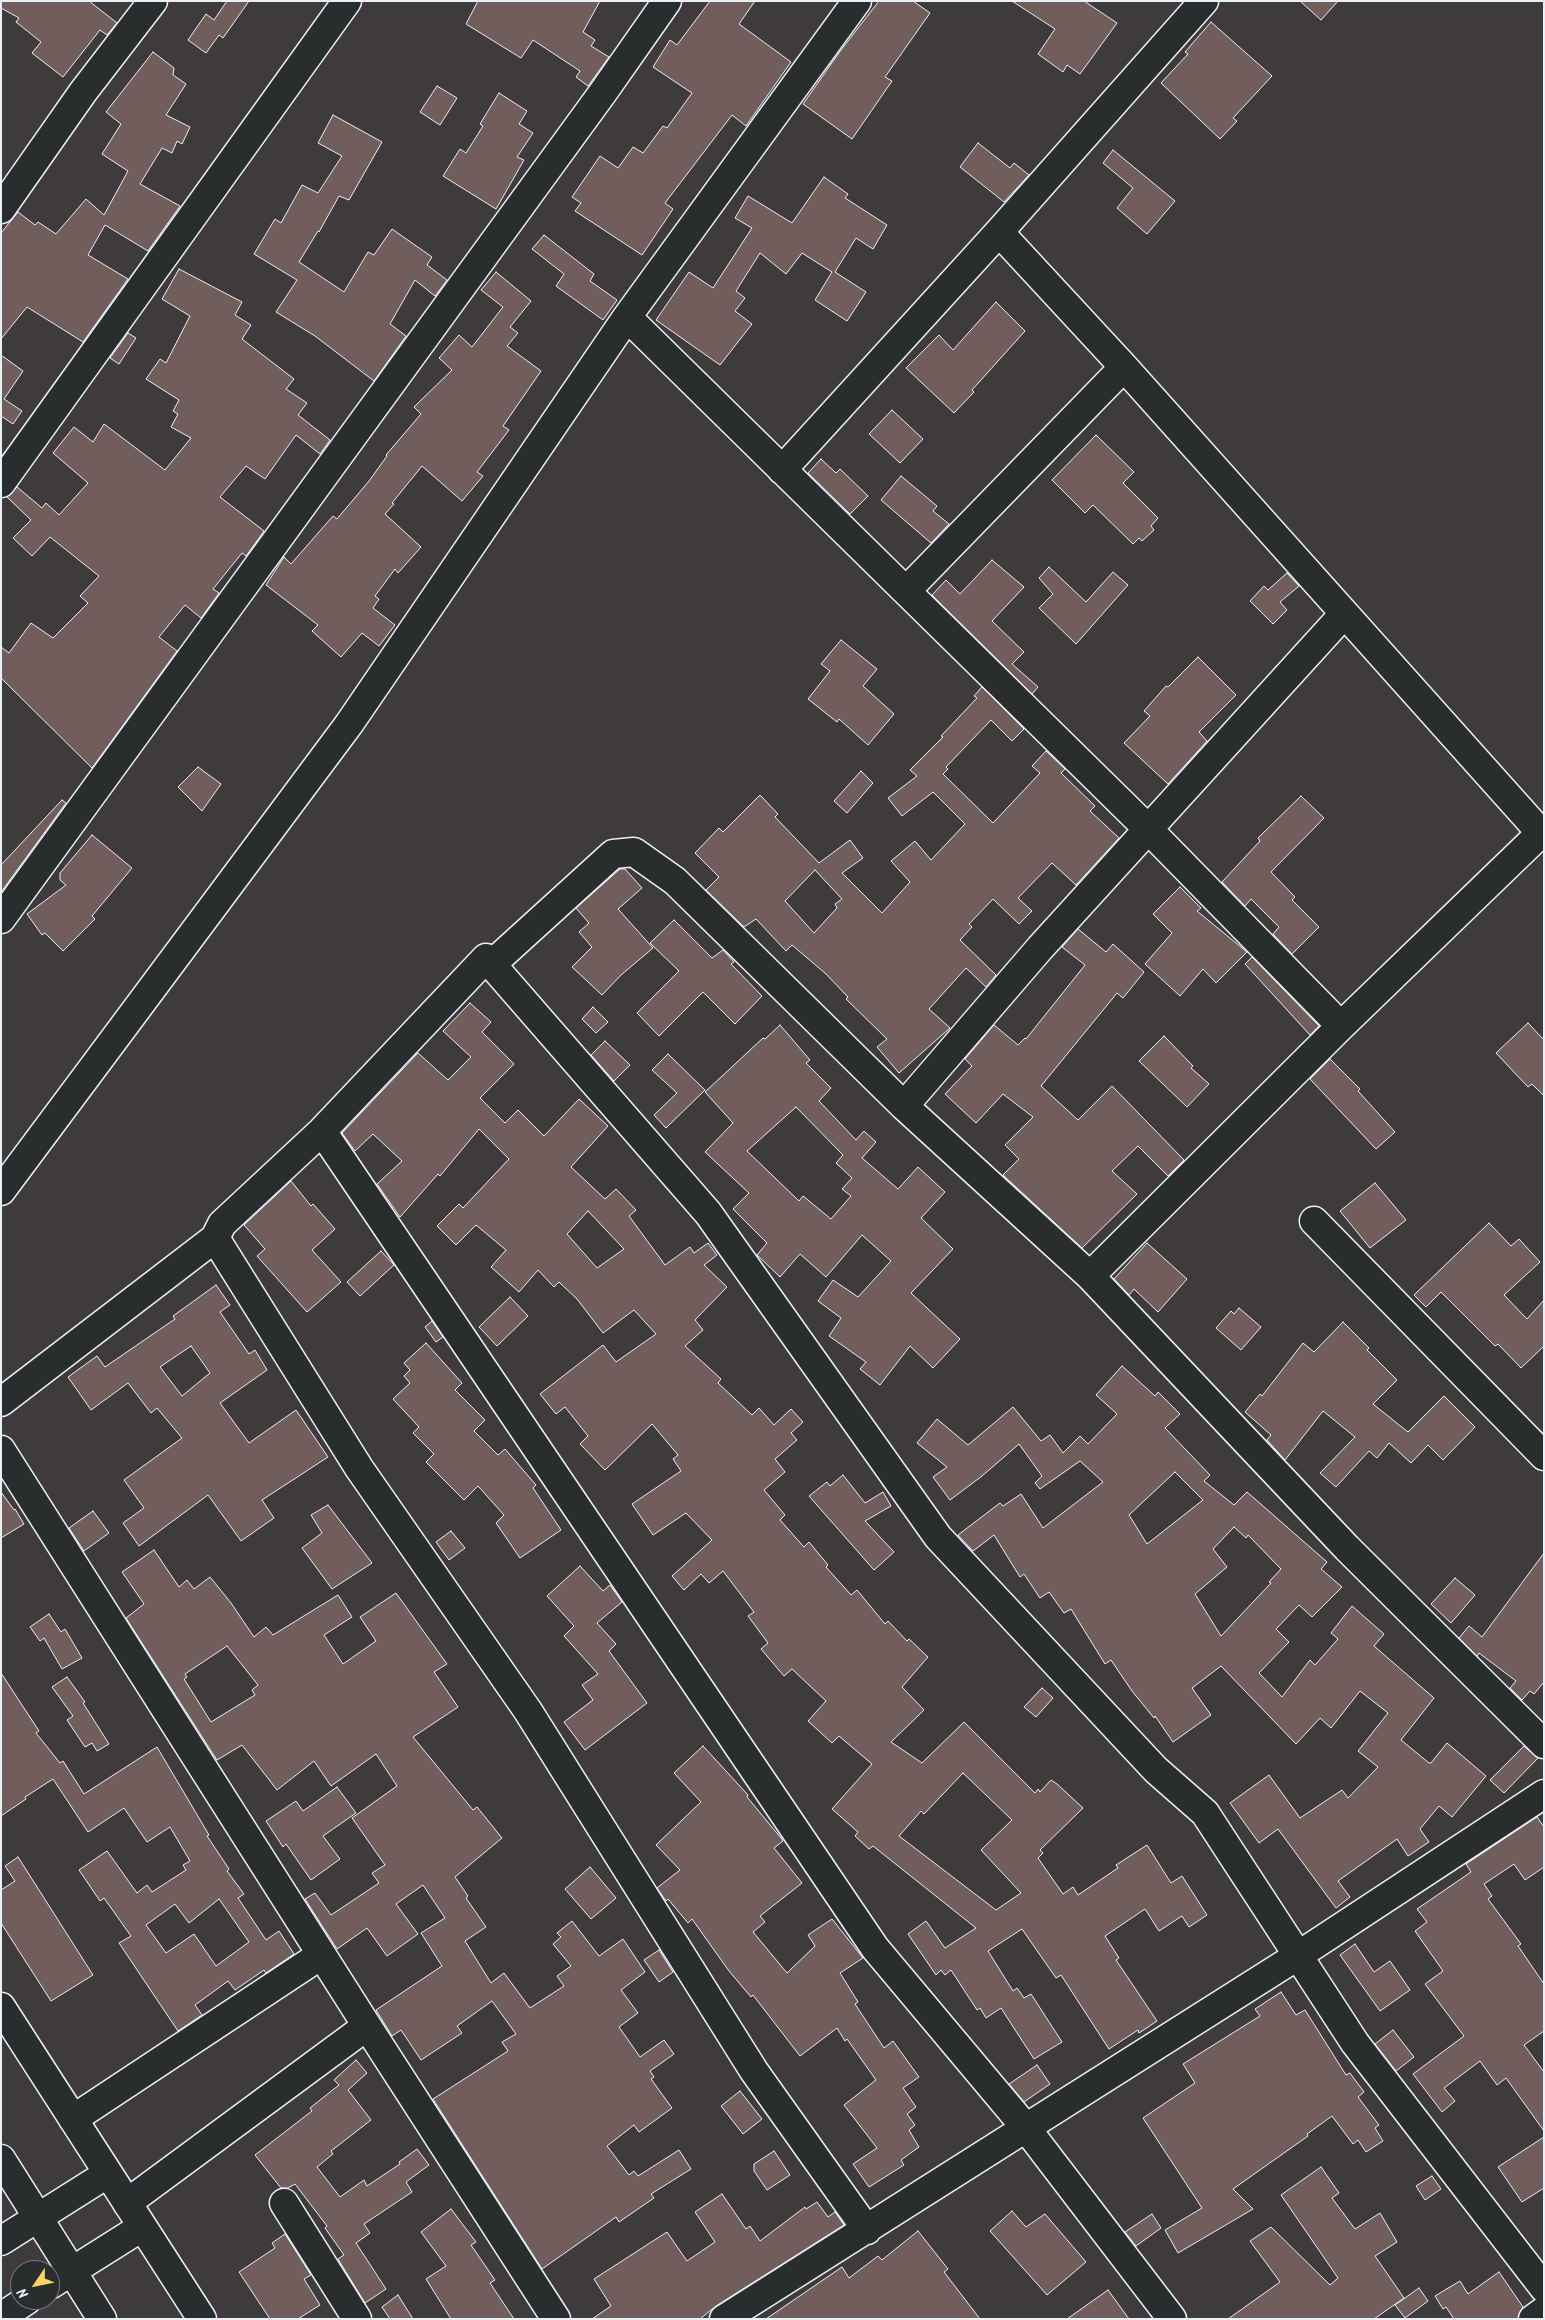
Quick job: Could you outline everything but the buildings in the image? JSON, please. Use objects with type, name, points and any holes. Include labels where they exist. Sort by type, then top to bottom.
[{"type":"street","points":[[1,209],[83,92],[153,1]]},
{"type":"street","points":[[1,483],[347,1]]},
{"type":"street","points":[[4,910],[604,91],[667,1]]},
{"type":"street","points":[[1,1191],[349,724],[627,317],[857,1]]},
{"type":"street","points":[[782,470],[999,232],[1204,1]]},
{"type":"street","points":[[999,232],[1124,367],[1344,614],[1540,840],[1341,1026],[1090,1276]]},
{"type":"street","points":[[627,317],[1147,828],[1341,1026]]},
{"type":"street","points":[[906,591],[1124,367]]},
{"type":"street","points":[[904,1106],[1040,948],[1147,828],[1344,614]]},
{"type":"street","points":[[492,964],[613,854],[634,852],[676,882],[904,1106],[1090,1276],[1347,1548],[1544,1744]]},
{"type":"street","points":[[1,1402],[215,1238],[222,1224],[322,1131],[486,958],[708,1213],[938,1537],[1156,1770],[1205,1813],[1355,2043],[1544,2288]]},
{"type":"street","points":[[322,1131],[876,1948],[1026,2128],[1172,2319]]},
{"type":"street","points":[[1314,1220],[1544,1456]]},
{"type":"street","points":[[215,1238],[359,1468],[528,1711],[754,2071],[867,2230]]},
{"type":"street","points":[[1,1450],[367,2026],[556,2319]]},
{"type":"street","points":[[724,2319],[1298,1955],[1544,1794]]},
{"type":"street","points":[[73,2119],[322,1955]]},
{"type":"street","points":[[1,2007],[202,2319]]},
{"type":"street","points":[[127,2203],[367,2026]]},
{"type":"street","points":[[1,2159],[39,2218],[61,2278],[102,2319]]},
{"type":"street","points":[[1,2241],[108,2174]]},
{"type":"street","points":[[284,2203],[357,2319]]},
{"type":"street","points":[[61,2278],[142,2227]]},
{"type":"street","points":[[1,2317],[12,2310]]},
{"type":"street","points":[[1533,2319],[1544,2311]]}]
